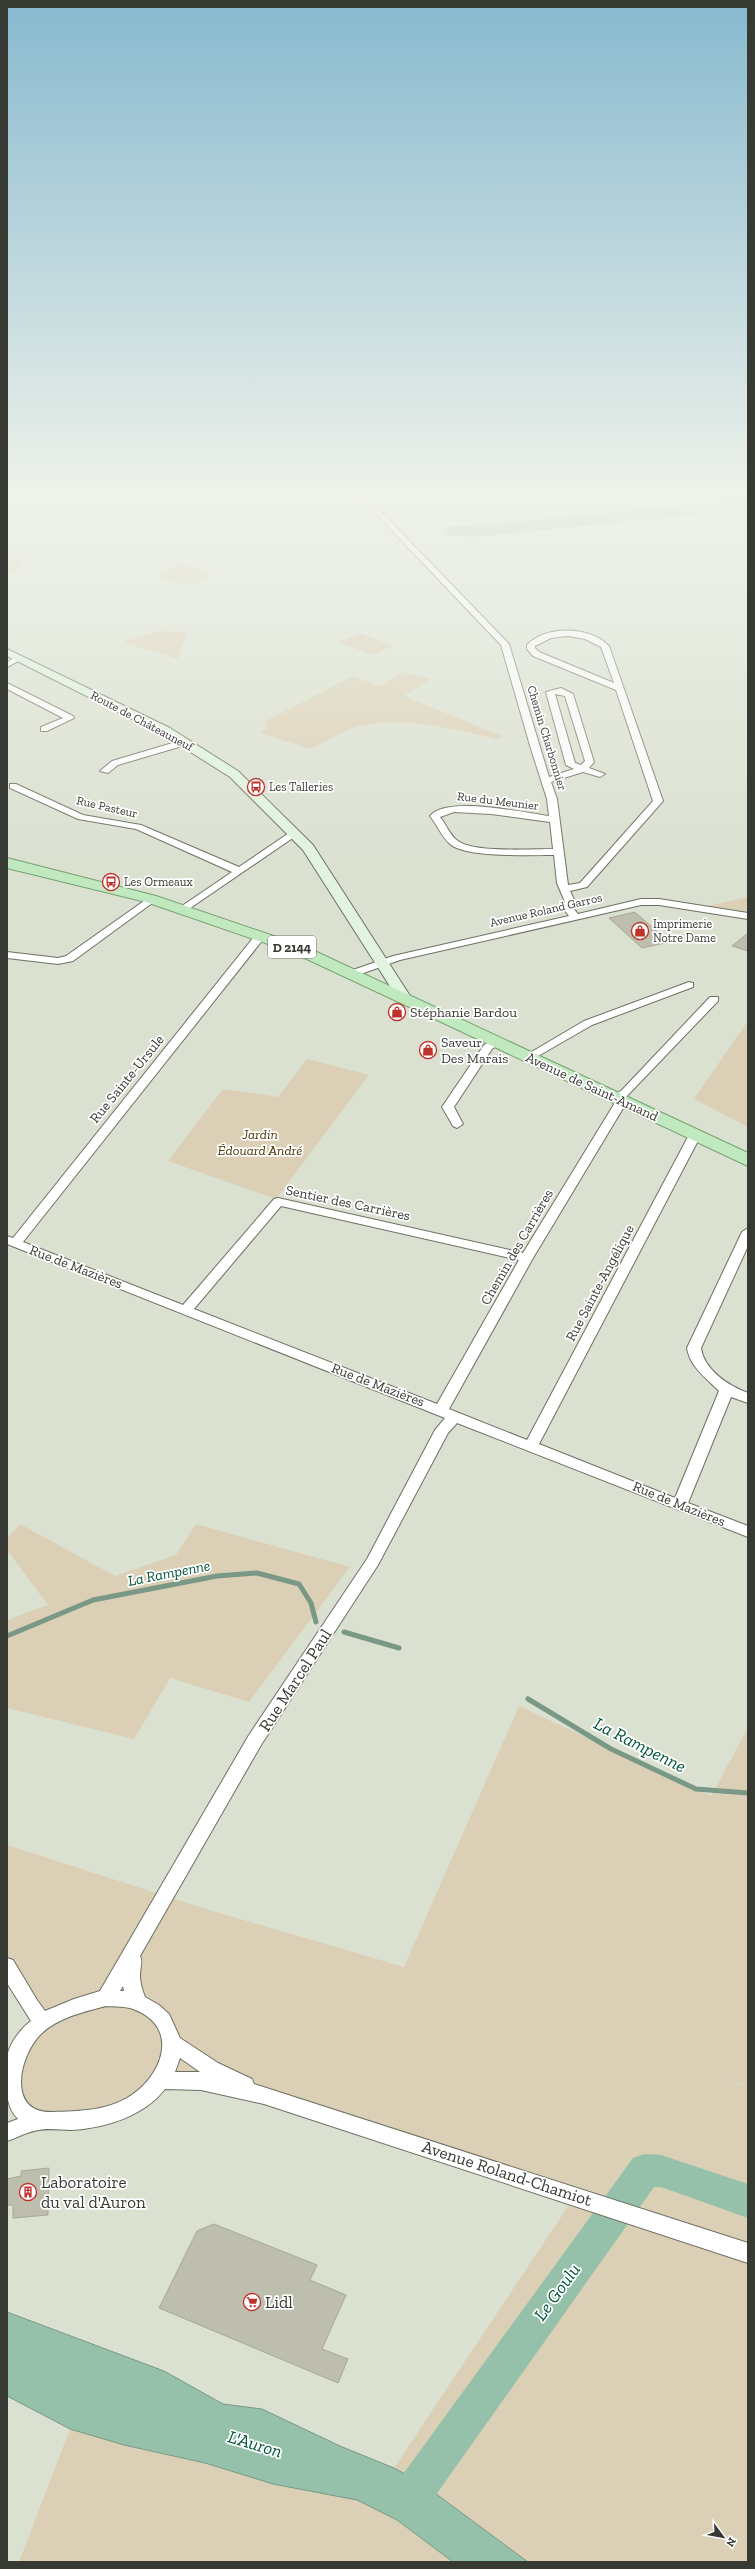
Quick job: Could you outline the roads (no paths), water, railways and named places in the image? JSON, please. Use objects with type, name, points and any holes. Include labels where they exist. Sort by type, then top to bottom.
[{"type":"main road","name":"Route de Châteauneuf","points":[[7,652],[186,742],[234,774],[295,833],[308,848],[383,962],[405,999]]},
{"type":"main road","name":"Avenue de Saint-Amand","points":[[7,863],[151,899],[263,936],[354,973],[405,999],[748,1160]]},
{"type":"street","name":"Chemin Charbonnier","points":[[478,616],[505,644],[552,799],[564,889],[570,902],[568,908],[575,917]]},
{"type":"street","points":[[564,889],[583,885],[658,801],[620,689],[605,646],[597,640],[564,634],[544,637],[531,644],[531,649],[536,654],[620,689]]},
{"type":"street","points":[[7,665],[20,658]]},
{"type":"street","points":[[7,686],[70,718],[44,729]]},
{"type":"street","points":[[546,780],[558,779],[581,768],[590,762],[569,694],[555,690],[550,692],[571,765],[581,768],[600,774]]},
{"type":"street","points":[[105,771],[115,763],[186,742]]},
{"type":"street","name":"Rue Pasteur","points":[[13,786],[81,817],[138,827],[239,871]]},
{"type":"street","name":"Rue du Meunier","points":[[554,820],[460,808],[444,809],[435,816],[455,844],[460,847],[480,851],[558,852]]},
{"type":"street","points":[[183,910],[295,833]]},
{"type":"street","points":[[7,955],[58,961],[69,959],[151,899]]},
{"type":"street","points":[[570,902],[585,908],[591,913]]},
{"type":"street","name":"Avenue Roland Garros","points":[[354,973],[383,962],[591,913],[649,902],[748,916]]},
{"type":"street","name":"Rue Sainte-Ursule","points":[[11,1241],[257,940],[263,936]]},
{"type":"street","points":[[529,1057],[588,1023],[689,986]]},
{"type":"street","name":"Chemin des Carrières","points":[[448,1413],[527,1258],[620,1099],[714,999]]},
{"type":"street","points":[[457,1124],[448,1107],[488,1047],[496,1042]]},
{"type":"street","name":"Rue Sainte-Angélique","points":[[531,1446],[695,1135]]},
{"type":"street","name":"Sentier des Carrières","points":[[186,1310],[278,1202],[527,1258]]},
{"type":"street","points":[[748,1232],[694,1348],[694,1355],[699,1362],[726,1390],[748,1398]]},
{"type":"street","name":"Rue de Mazières","points":[[11,1241],[748,1532]]},
{"type":"street","points":[[680,1504],[723,1402],[726,1390]]},
{"type":"street","name":"Rue Marcel Paul","points":[[106,1998],[138,1947],[255,1740],[373,1561],[442,1430],[448,1413]]},
{"type":"street","name":"Rue Marcel Paul","points":[[138,1947],[130,1972],[131,1987],[138,2002]]},
{"type":"street","points":[[7,1966],[30,2006],[43,2022]]},
{"type":"street","points":[[7,2132],[39,2121],[74,2122],[104,2116],[138,2102],[161,2080],[169,2067],[173,2054],[168,2029],[161,2018],[138,2002],[106,1998],[81,2004],[43,2022],[27,2036],[17,2050],[9,2068],[7,2089],[13,2102],[28,2116],[39,2121]]},
{"type":"street","name":"Avenue Roland-Chamiot","points":[[172,2043],[211,2069],[264,2095]]},
{"type":"street","name":"Avenue Roland-Chamiot","points":[[161,2080],[201,2081],[264,2095],[748,2253]]},
{"type":"water","name":"L'Auron","points":[[7,2312],[164,2371],[223,2404],[262,2409],[340,2446],[394,2468],[420,2482],[528,2562],[453,2562],[397,2520],[357,2500],[273,2484],[205,2463],[124,2445],[70,2429],[7,2396]]},
{"type":"waterway","name":"La Rampenne","points":[[7,1636],[93,1600],[217,1576],[257,1573],[299,1584],[311,1603],[316,1622]]},
{"type":"waterway","name":"La Rampenne","points":[[344,1632],[399,1648]]},
{"type":"waterway","name":"La Rampenne","points":[[528,1699],[611,1749],[696,1789],[748,1793]]},
{"type":"waterway","name":"Le Goulu","points":[[407,2502],[645,2170],[661,2171],[748,2201]]},
{"type":"place","name":"Les Talleries","points":[[256,787]]},
{"type":"place","name":"Les Ormeaux","points":[[111,882]]},
{"type":"place","name":"Imprimerie Notre Dame","points":[[640,931]]},
{"type":"place","name":"Stéphanie Bardou","points":[[397,1012]]},
{"type":"place","name":"Saveur Des Marais","points":[[428,1050]]},
{"type":"place","name":"Laboratoire du val d'Auron","points":[[28,2192]]},
{"type":"place","name":"Lidl","points":[[252,2302]]},
{"type":"park label","name":"Jardin Édouard André","points":[[260,1142]]}]
